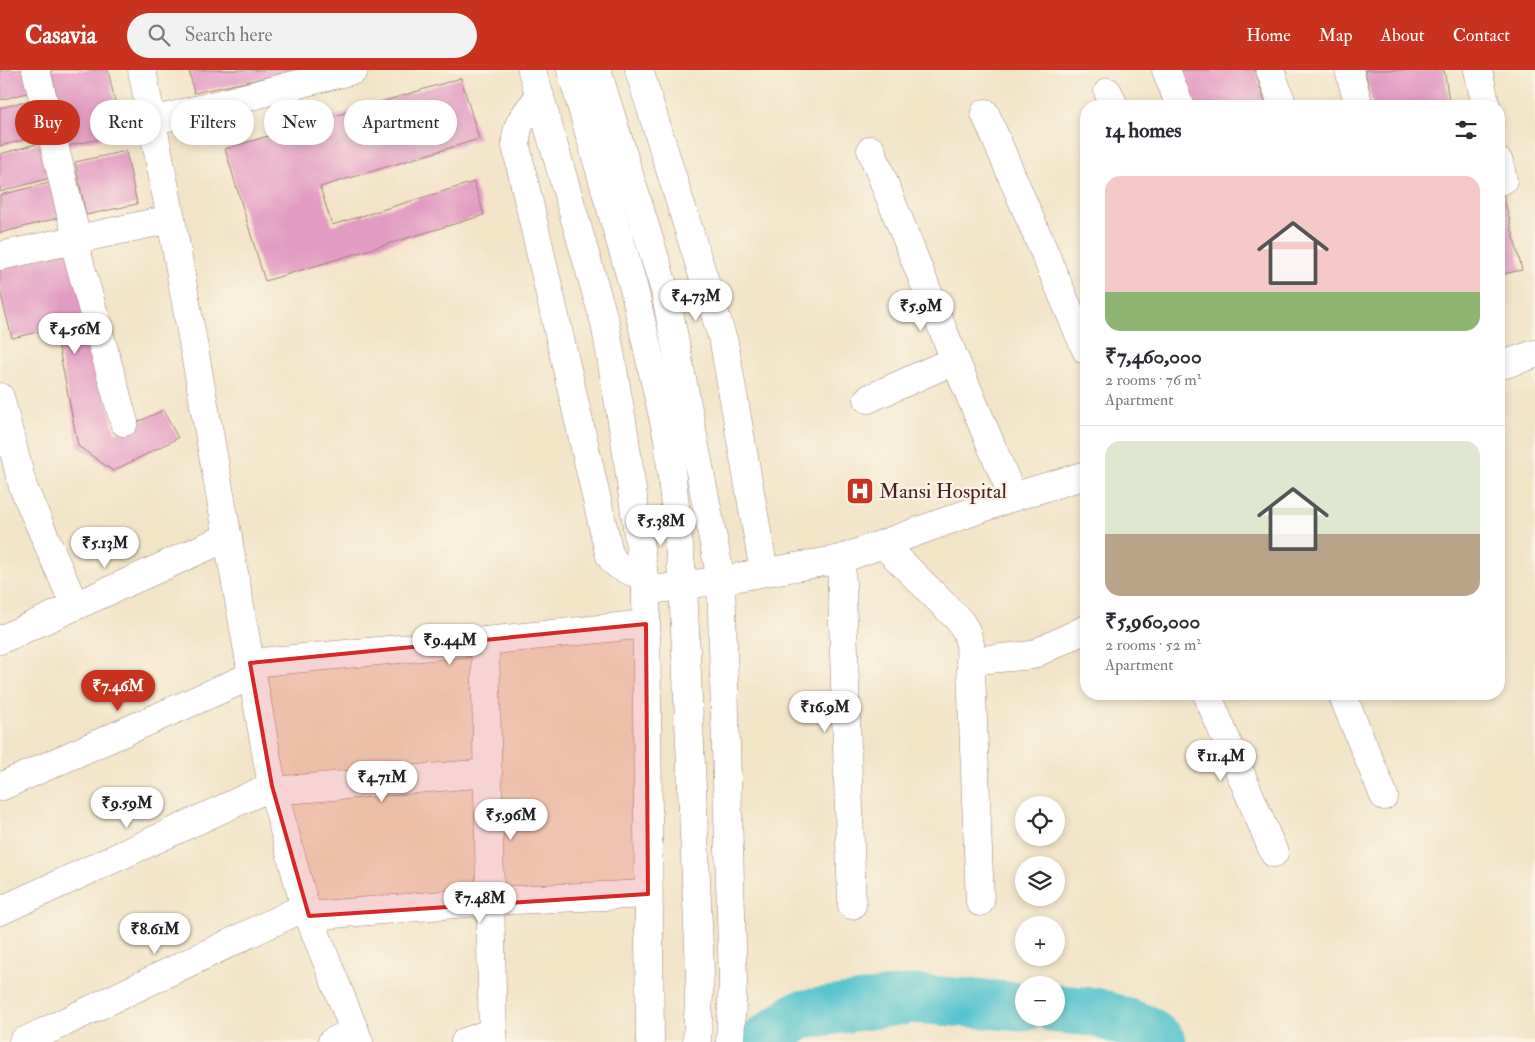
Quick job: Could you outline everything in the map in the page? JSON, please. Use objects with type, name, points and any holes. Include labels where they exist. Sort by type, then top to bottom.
[{"type":"street","points":[[36,70],[75,239],[124,422]]},
{"type":"street","points":[[142,70],[148,100]]},
{"type":"street","points":[[161,119],[354,70]]},
{"type":"street","points":[[532,70],[605,323],[624,433],[644,583],[650,1042]]},
{"type":"street","points":[[571,70],[634,289],[668,439],[683,585],[700,970],[697,1042]]},
{"type":"street","points":[[597,70],[665,291],[721,580],[733,981],[730,1042]]},
{"type":"street","points":[[638,70],[724,342],[764,572]]},
{"type":"street","points":[[1166,70],[1178,100]]},
{"type":"street","points":[[1270,70],[1281,100]]},
{"type":"street","points":[[1349,70],[1357,100]]},
{"type":"street","points":[[1478,70],[1485,100]]},
{"type":"street","points":[[540,96],[519,124],[516,133],[516,146],[609,553],[611,560],[617,565],[644,583],[683,585],[841,559],[1013,497],[1080,477]]},
{"type":"street","points":[[985,113],[1080,336]]},
{"type":"street","points":[[157,145],[272,788],[307,911],[349,1038]]},
{"type":"street","points":[[871,150],[955,360],[1013,497]]},
{"type":"street","points":[[0,256],[171,219]]},
{"type":"street","points":[[1505,364],[1535,354]]},
{"type":"street","points":[[868,399],[955,360]]},
{"type":"street","points":[[0,397],[23,487],[75,606]]},
{"type":"street","points":[[0,640],[228,537]]},
{"type":"street","points":[[882,544],[960,621],[966,631],[970,644],[980,902]]},
{"type":"street","points":[[841,559],[852,905]]},
{"type":"street","points":[[0,788],[251,669],[646,624]]},
{"type":"street","points":[[970,661],[1032,655],[1080,632]]},
{"type":"street","points":[[466,1042],[493,1037],[485,641]]},
{"type":"street","points":[[1210,700],[1274,853]]},
{"type":"street","points":[[1344,700],[1384,796]]},
{"type":"street","points":[[0,911],[272,788],[488,773]]},
{"type":"street","points":[[23,1042],[307,911],[648,894]]},
{"type":"highlighted area","points":[[646,624],[648,894],[309,916],[272,786],[250,663]]},
{"type":"building","points":[[0,70],[25,70],[31,92],[0,100]]},
{"type":"building","points":[[51,70],[108,70],[115,100],[90,100],[90,141],[80,143],[80,100],[57,100]]},
{"type":"building","points":[[189,70],[297,70],[297,71],[194,93]]},
{"type":"building","points":[[1179,70],[1255,70],[1264,100],[1189,100]]},
{"type":"building","points":[[1365,70],[1444,70],[1449,100],[1372,100]]},
{"type":"building","points":[[461,78],[479,139],[320,187],[332,225],[474,182],[484,215],[265,281],[225,149],[238,145],[254,145],[254,140],[264,137],[264,145],[334,145],[334,116],[344,113],[344,145],[457,145],[457,100],[388,100]]},
{"type":"building","points":[[15,104],[15,142],[0,146],[0,108]]},
{"type":"building","points":[[33,145],[41,145],[50,178],[0,192],[0,154]]},
{"type":"building","points":[[126,151],[137,204],[86,215],[75,162]]},
{"type":"building","points":[[53,182],[62,217],[0,233],[0,195]]},
{"type":"building","points":[[1505,202],[1522,270],[1505,274]]},
{"type":"building","points":[[70,247],[115,433],[163,410],[178,438],[113,471],[78,446],[55,328],[12,338],[0,291],[0,264]]},
{"type":"waterway","points":[[762,1042],[799,1015],[913,999],[1015,1006]]},
{"type":"waterway","points":[[1065,1010],[1095,1012],[1145,1029],[1162,1042]]},
{"type":"place","name":"Mansi Hospital","points":[[860,491]]}]
